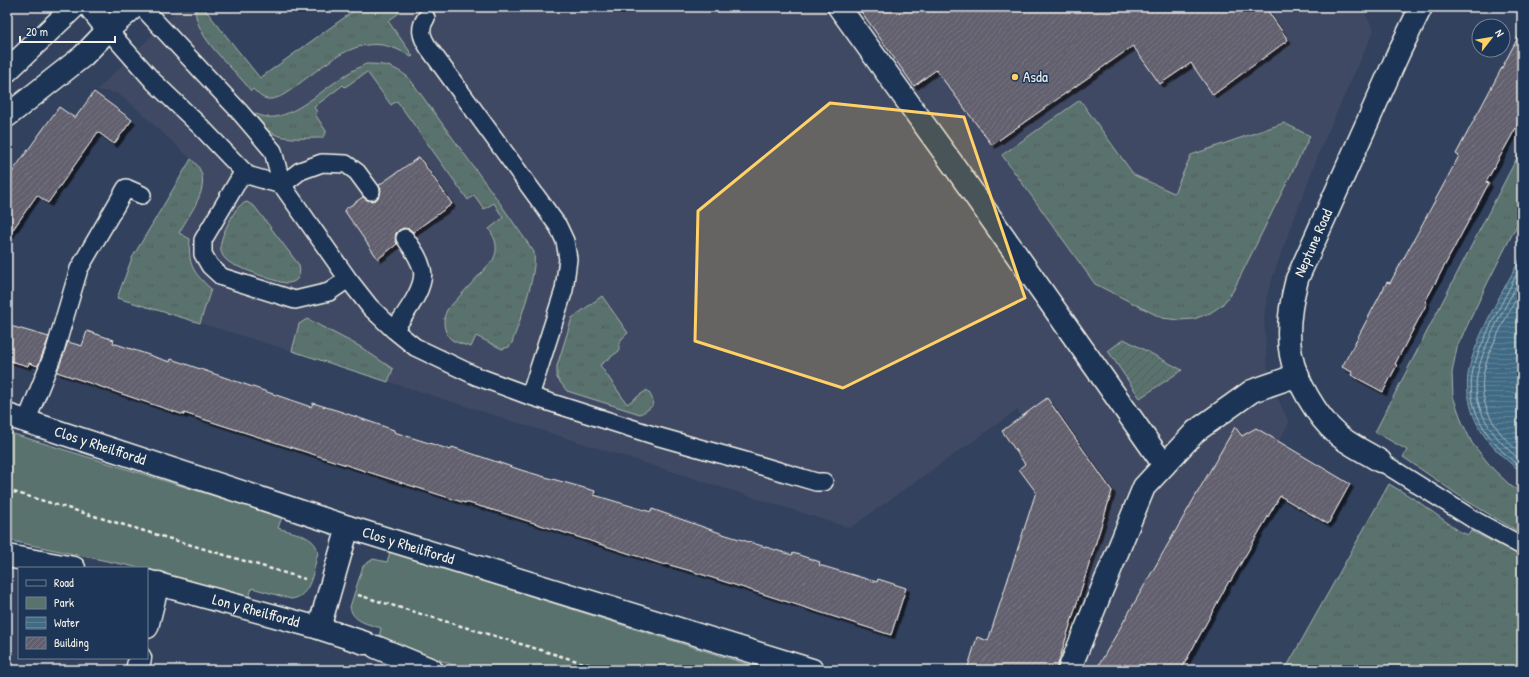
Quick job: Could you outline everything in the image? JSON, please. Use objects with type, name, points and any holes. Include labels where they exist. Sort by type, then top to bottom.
[{"type":"street","points":[[7,70],[74,7]]},
{"type":"street","points":[[90,7],[108,30]]},
{"type":"street","points":[[7,116],[82,56],[134,7]]},
{"type":"street","points":[[839,7],[957,170],[1164,465]]},
{"type":"street","name":"Neptune Road","points":[[1380,461],[1336,434],[1320,416],[1308,398],[1290,355],[1291,303],[1297,279],[1421,7]]},
{"type":"street","points":[[1069,670],[1144,487],[1196,431],[1252,391],[1298,375]]},
{"type":"street","name":"Clos y Rheilffordd","points":[[16,418],[348,527],[812,670]]},
{"type":"street","points":[[319,628],[348,527]]},
{"type":"street","points":[[7,556],[68,567]]},
{"type":"street","points":[[148,618],[152,582]]},
{"type":"street","name":"Lon y Rheilffordd","points":[[152,582],[319,628],[371,645],[432,670]]},
{"type":"street","points":[[137,670],[140,659]]},
{"type":"lane","points":[[142,7],[273,151],[282,185],[348,279],[370,307],[414,347],[476,376],[530,396],[656,436],[816,482],[824,482]]},
{"type":"lane","points":[[426,18],[422,24],[422,38],[558,226],[565,241],[568,260],[564,290],[530,396]]},
{"type":"lane","points":[[108,30],[153,81],[202,127],[247,175],[282,185]]},
{"type":"lane","points":[[282,185],[300,171],[322,163],[346,164],[357,172],[371,191]]},
{"type":"lane","points":[[244,171],[203,240],[203,254],[210,266],[222,277],[294,300],[329,292],[348,279]]},
{"type":"lane","points":[[16,418],[55,350],[79,269],[126,188],[142,195]]},
{"type":"lane","points":[[394,330],[422,286],[423,270],[418,257],[405,238]]},
{"type":"lane","points":[[1380,461],[1476,520],[1522,546]]},
{"type":"path","points":[[7,490],[310,580]]},
{"type":"path","points":[[353,594],[607,670]]},
{"type":"highlighted area","points":[[830,103],[964,117],[1025,298],[843,388],[695,341],[698,211]]},
{"type":"shaded area","points":[[181,7],[203,7],[260,78],[359,7],[1361,7],[1374,30],[1322,145],[1267,295],[1264,318],[1267,364],[1277,397],[1289,423],[1149,670],[1006,670],[1067,482],[1017,410],[850,528],[292,351],[117,298],[132,258],[191,159],[136,108],[117,93],[97,90]]},
{"type":"green space","points":[[195,7],[203,7],[260,78],[359,7],[394,7],[399,13],[388,21],[413,56],[411,57],[395,48],[380,45],[366,45],[352,49],[339,55],[283,95],[266,99],[253,89],[251,91],[216,52],[201,31]]},
{"type":"green space","points":[[366,64],[389,66],[409,78],[534,252],[533,273],[530,285],[512,343],[509,347],[502,349],[476,336],[471,347],[452,340],[447,334],[444,326],[444,318],[447,310],[493,260],[496,252],[496,244],[489,229],[503,218],[494,203],[484,209],[474,195],[468,200],[397,101],[391,105],[367,72],[345,87],[343,85],[314,107],[317,112],[315,114],[326,131],[322,138],[292,138],[272,133],[263,127],[248,110],[264,117],[284,115],[303,105],[347,74]]},
{"type":"green space","points":[[1080,100],[1134,175],[1174,193],[1191,155],[1284,123],[1310,136],[1233,291],[1222,305],[1210,313],[1194,319],[1179,320],[1162,318],[1095,284],[1002,155]]},
{"type":"green space","points":[[1522,148],[1522,215],[1457,347],[1452,373],[1453,396],[1462,422],[1472,443],[1493,469],[1511,486],[1522,493],[1522,534],[1467,501],[1403,457],[1407,450],[1375,432]]},
{"type":"green space","points":[[191,159],[199,168],[202,177],[202,186],[200,196],[179,233],[190,239],[191,262],[195,272],[211,289],[200,323],[117,298],[132,258]]},
{"type":"green space","points":[[247,202],[255,207],[299,265],[300,271],[295,281],[284,283],[270,279],[234,265],[227,261],[223,256],[221,246],[223,234],[236,210]]},
{"type":"green space","points":[[602,296],[628,333],[620,341],[619,351],[600,365],[627,404],[647,390],[653,401],[651,407],[640,414],[567,391],[557,378],[557,366],[572,318]]},
{"type":"green space","points":[[307,319],[359,346],[393,369],[388,382],[292,351],[299,324]]},
{"type":"green space","points":[[1124,339],[1182,370],[1140,398],[1108,351]]},
{"type":"green space","points":[[7,432],[282,517],[278,528],[297,533],[308,538],[313,542],[318,553],[313,574],[307,588],[298,597],[291,599],[252,588],[249,598],[148,570],[148,567],[135,567],[7,540]]},
{"type":"green space","points":[[1389,484],[1416,500],[1459,531],[1468,535],[1471,531],[1522,556],[1522,670],[1285,670]]},
{"type":"green space","points":[[390,552],[766,670],[466,670],[379,637],[381,628],[366,624],[354,616],[350,607],[363,566],[373,559],[387,562]]},
{"type":"water","points":[[1522,255],[1522,472],[1495,449],[1481,431],[1472,410],[1467,383],[1472,359],[1483,329]]},
{"type":"building","name":"Asda","points":[[858,7],[1265,7],[1288,40],[1213,95],[1191,63],[1160,84],[1133,46],[992,145],[936,70],[914,86]]},
{"type":"building","points":[[1522,30],[1522,117],[1486,182],[1489,183],[1425,302],[1427,303],[1395,364],[1397,365],[1383,392],[1351,375],[1352,372],[1342,367],[1387,282],[1390,283],[1459,156],[1456,154],[1507,58],[1511,58],[1511,51]]},
{"type":"building","points":[[94,92],[132,120],[114,144],[98,132],[48,203],[37,195],[7,238],[7,179],[59,107],[75,118]]},
{"type":"building","points":[[419,157],[452,204],[413,232],[410,229],[404,228],[399,230],[396,233],[395,239],[397,244],[378,259],[344,210],[363,197],[372,201],[377,199],[381,190],[379,185]]},
{"type":"building","points":[[7,325],[49,337],[38,366],[29,363],[28,366],[7,360]]},
{"type":"building","points":[[87,331],[114,340],[113,343],[170,362],[171,359],[311,407],[313,403],[394,430],[394,432],[451,450],[452,447],[524,471],[595,491],[594,495],[651,512],[652,509],[726,535],[820,562],[819,565],[877,582],[878,579],[906,588],[891,635],[691,571],[665,565],[506,514],[465,503],[184,413],[184,415],[57,372],[68,342],[82,346]]},
{"type":"building","points":[[1047,398],[1112,491],[1056,670],[967,670],[977,637],[988,641],[1036,492],[1019,469],[1025,464],[1002,431]]},
{"type":"building","points":[[1235,427],[1242,436],[1256,428],[1350,484],[1328,524],[1280,496],[1230,582],[1229,581],[1181,670],[1096,670]]},
{"type":"place","name":"Asda","points":[[1015,77]]}]
